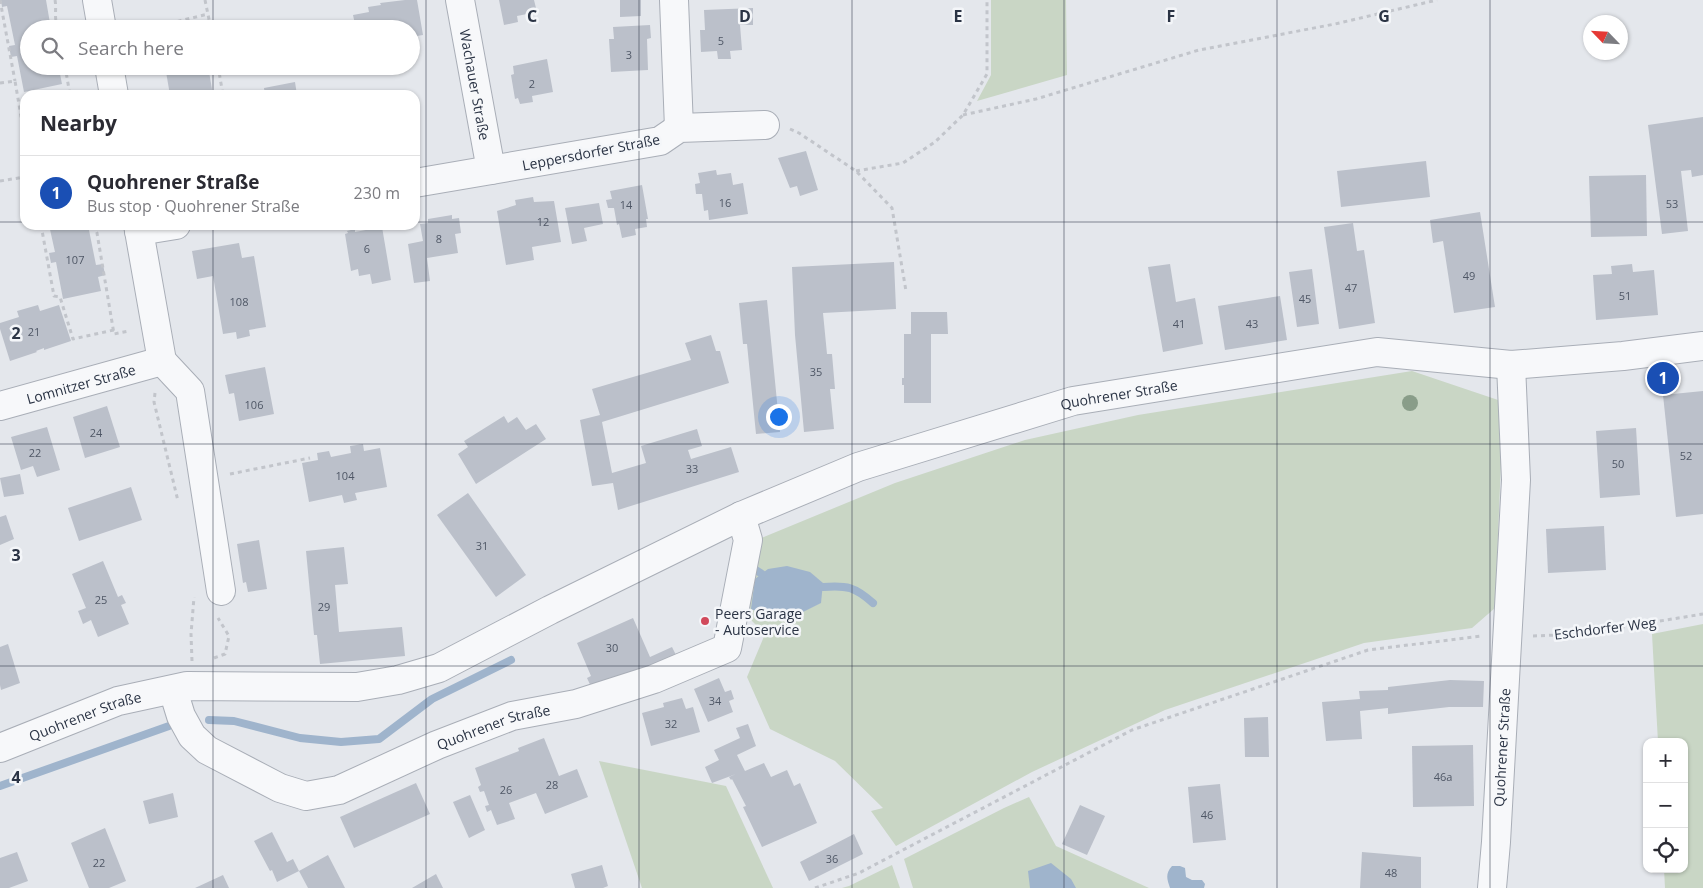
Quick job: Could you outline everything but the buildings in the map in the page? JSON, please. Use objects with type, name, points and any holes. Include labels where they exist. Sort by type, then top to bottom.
[{"type":"street","points":[[96,0],[100,20]]},
{"type":"street","name":"Wachauer Straße","points":[[460,0],[491,170]]},
{"type":"street","points":[[674,0],[679,128],[765,125]]},
{"type":"street","points":[[111,75],[113,90]]},
{"type":"street","name":"Leppersdorfer Straße","points":[[420,182],[660,141],[679,128]]},
{"type":"street","points":[[139,230],[162,361],[190,391],[208,592]]},
{"type":"street","name":"Quohrener Straße","points":[[0,748],[118,701],[187,686],[357,688],[398,680],[439,668],[550,610],[741,516],[858,467],[1073,402],[1377,352],[1511,365],[1623,356],[1703,346]]},
{"type":"street","name":"Lomnitzer Straße","points":[[0,406],[162,361]]},
{"type":"street","name":"Quohrener Straße","points":[[1492,888],[1516,480],[1511,365]]},
{"type":"street","name":"Quohrener Straße","points":[[172,690],[181,716],[192,736],[207,750],[280,788],[306,796],[339,790],[438,745],[512,716],[576,704],[654,679],[727,648],[748,540],[741,516]]},
{"type":"path","points":[[0,0],[20,107]]},
{"type":"path","points":[[55,0],[57,8],[56,20]]},
{"type":"path","points":[[205,0],[209,20]]},
{"type":"path","points":[[856,172],[903,163],[935,142],[963,115],[987,74],[986,0]]},
{"type":"path","points":[[963,115],[1036,99],[1199,50],[1335,24],[1437,0]]},
{"type":"path","points":[[183,20],[208,14]]},
{"type":"path","points":[[67,75],[69,90]]},
{"type":"path","points":[[220,75],[222,90]]},
{"type":"path","points":[[0,83],[15,81]]},
{"type":"path","points":[[799,133],[856,172],[892,208],[906,291]]},
{"type":"path","points":[[0,181],[20,177]]},
{"type":"path","points":[[42,230],[54,296],[60,297],[73,339],[114,330]]},
{"type":"path","points":[[96,230],[114,334],[156,326]]},
{"type":"path","points":[[226,475],[310,458]]},
{"type":"path","points":[[193,664],[191,634],[193,600],[208,592]]},
{"type":"path","name":"Eschdorfer Weg","points":[[815,888],[859,873],[1132,730],[1368,650],[1507,633],[1530,636],[1580,634],[1703,614]]},
{"type":"green space","points":[[991,0],[1066,0],[1067,75],[977,101],[991,75]]},
{"type":"green space","points":[[1412,371],[1501,401],[1502,438],[1495,608],[1472,628],[1364,643],[1165,710],[1032,772],[896,846],[871,811],[883,808],[835,761],[770,729],[747,677],[765,634],[746,615],[754,541],[895,483],[1025,440],[1138,415]]},
{"type":"green space","points":[[1703,624],[1703,888],[1665,888],[1664,873],[1688,873],[1688,738],[1658,738],[1652,634]]},
{"type":"green space","points":[[599,761],[726,786],[773,888],[642,888]]},
{"type":"green space","points":[[1029,797],[1056,846],[1149,888],[913,888],[904,859]]},
{"type":"green space","points":[[892,865],[900,888],[842,888],[849,886]]},
{"type":"water","points":[[787,566],[810,572],[823,583],[821,603],[799,614],[771,618],[751,609],[755,579],[768,569]]},
{"type":"water","points":[[1051,863],[1071,879],[1076,888],[1030,888],[1028,871]]},
{"type":"water","points":[[1172,866],[1185,868],[1186,877],[1192,880],[1202,880],[1205,884],[1204,888],[1170,888],[1167,877]]},
{"type":"waterway","points":[[751,567],[762,574]]},
{"type":"waterway","points":[[823,587],[838,586],[850,588],[861,593],[873,603]]},
{"type":"waterway","points":[[209,720],[234,721],[300,738],[341,742],[379,739],[432,699],[511,660]]},
{"type":"waterway","points":[[0,786],[169,726]]},
{"type":"place","name":"Quohrener Straße","points":[[1663,378]]},
{"type":"place","name":"Peers Garage - Autoservice","points":[[705,621]]}]
